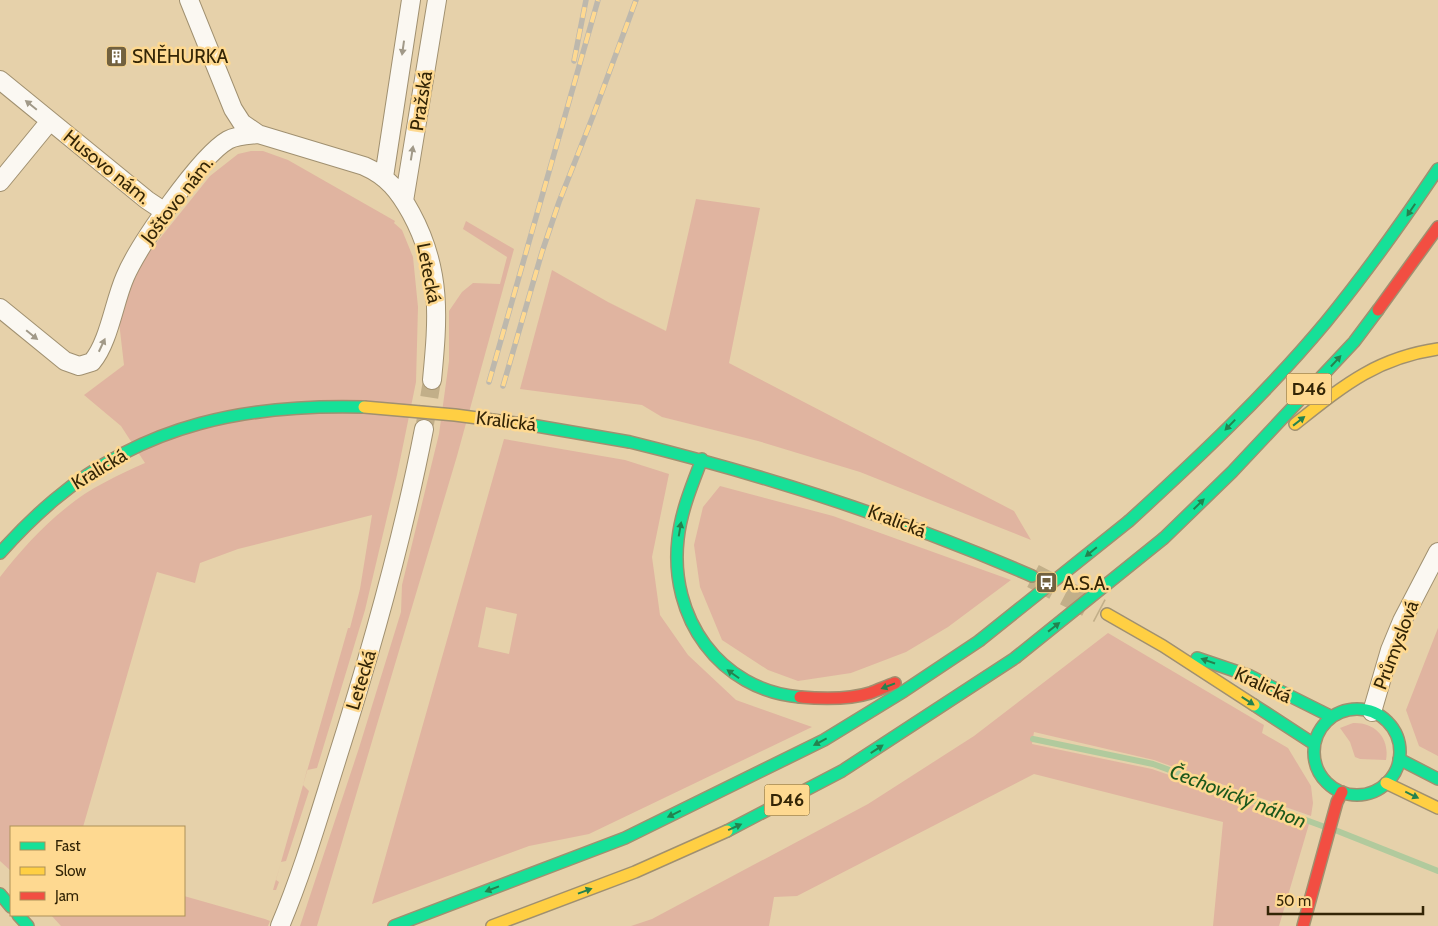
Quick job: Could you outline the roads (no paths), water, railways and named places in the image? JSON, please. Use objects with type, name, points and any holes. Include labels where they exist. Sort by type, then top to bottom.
[{"type":"main road","name":"D46","points":[[394,926],[625,838],[824,740],[904,691],[979,641],[1129,521],[1207,449],[1326,322],[1400,225],[1438,169]]},
{"type":"main road","name":"D46","points":[[492,926],[636,872],[753,818],[842,771],[1016,658],[1164,538],[1232,472],[1354,342],[1438,227]]},
{"type":"main road","points":[[1232,472],[1360,375],[1391,359],[1421,350],[1438,348]]},
{"type":"main road","name":"Kralická","points":[[0,553],[33,518],[81,477],[111,459],[175,430],[258,410],[364,407],[455,415],[548,427],[630,442],[702,459],[844,501],[941,538],[1032,576]]},
{"type":"main road","points":[[702,459],[681,522],[677,550],[677,569],[684,601],[694,627],[704,645],[731,673],[763,690],[781,696],[800,699],[847,697],[870,693],[896,683],[979,641]]},
{"type":"main road","name":"Kralická","points":[[1107,614],[1163,646],[1314,744]]},
{"type":"main road","name":"Kralická","points":[[1163,646],[1250,676],[1332,717]]},
{"type":"main road","points":[[1358,709],[1372,712],[1384,720],[1394,731],[1399,744],[1399,759],[1395,772],[1386,783],[1369,793],[1340,797],[1318,770],[1314,757],[1314,744],[1319,731],[1332,717],[1358,709]]},
{"type":"main road","points":[[1399,759],[1438,779]]},
{"type":"main road","points":[[1386,783],[1438,808]]},
{"type":"main road","points":[[1303,926],[1340,797]]},
{"type":"main road","points":[[0,894],[10,906]]},
{"type":"main road","points":[[19,916],[28,926]]},
{"type":"street","points":[[189,0],[233,109],[242,122],[258,134]]},
{"type":"street","name":"Pražská","points":[[384,177],[411,0]]},
{"type":"street","name":"Pražská","points":[[404,201],[437,0]]},
{"type":"street","name":"Husovo nám.","points":[[0,80],[165,212]]},
{"type":"street","name":"Husovo nám.","points":[[0,182],[50,120]]},
{"type":"street","name":"Joštovo nám.","points":[[0,308],[65,361],[79,366],[92,362],[104,343],[125,276],[144,242],[199,167],[229,139],[258,134],[364,166],[384,177]]},
{"type":"street","name":"Letecká","points":[[384,177],[395,187],[404,201],[423,238],[429,255],[433,273],[437,321],[432,380]]},
{"type":"street","name":"Letecká","points":[[280,926],[290,903],[370,654],[407,507],[424,429]]},
{"type":"street","name":"Průmyslová","points":[[1372,712],[1390,650],[1402,621],[1438,552]]},
{"type":"waterway","name":"Čechovický náhon","points":[[1033,739],[1153,764],[1325,827]]},
{"type":"waterway","name":"Čechovický náhon","points":[[1335,830],[1438,871]]},
{"type":"tunnel","points":[[425,424],[432,380]]},
{"type":"tunnel","points":[[1033,576],[1100,611]]},
{"type":"railway","points":[[574,61],[586,0]]},
{"type":"railway","points":[[489,382],[598,0]]},
{"type":"railway","points":[[503,386],[542,252],[559,202],[636,0]]},
{"type":"place","name":"SNĚHURKA","points":[[116,56]]},
{"type":"place","name":"A.S.A.","points":[[1047,583]]}]
